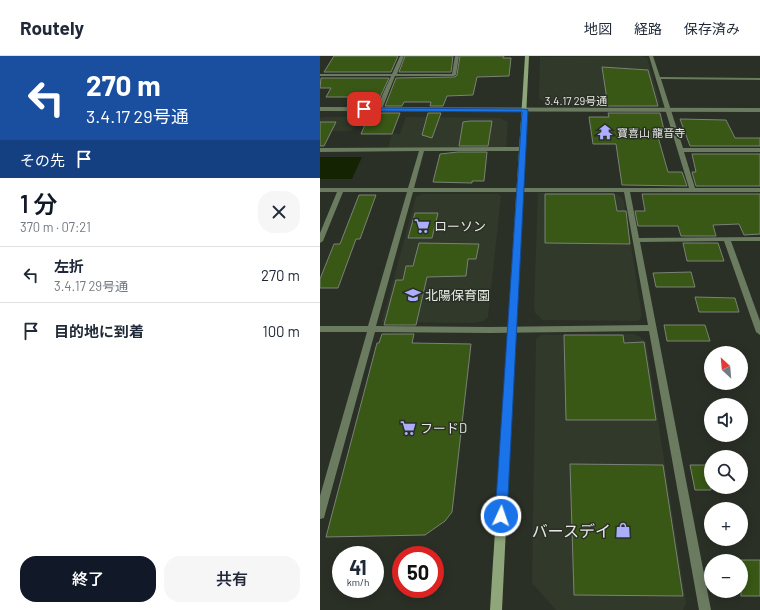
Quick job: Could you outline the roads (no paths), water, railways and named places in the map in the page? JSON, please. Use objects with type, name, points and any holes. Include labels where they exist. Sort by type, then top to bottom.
[{"type":"main road","points":[[496,610],[510,330],[523,150],[527,56]]},
{"type":"street","points":[[379,109],[402,56]]},
{"type":"street","points":[[320,75],[454,75],[458,56]]},
{"type":"street","points":[[651,56],[693,190]]},
{"type":"street","points":[[657,78],[760,79]]},
{"type":"street","name":"3.4.17 29号通","points":[[320,109],[760,110]]},
{"type":"street","points":[[320,514],[422,149]]},
{"type":"street","points":[[320,150],[523,150]]},
{"type":"street","points":[[681,150],[760,150]]},
{"type":"street","points":[[320,190],[760,190]]},
{"type":"street","points":[[320,241],[341,190]]},
{"type":"street","points":[[627,190],[705,610]]},
{"type":"street","points":[[728,239],[760,332]]},
{"type":"street","points":[[636,240],[760,239]]},
{"type":"street","points":[[751,305],[760,305]]},
{"type":"street","points":[[320,329],[510,330],[652,328]]},
{"type":"place","name":"寶喜山 龍音寺","points":[[605,132]]},
{"type":"place","name":"ローソン","points":[[422,226]]},
{"type":"place","name":"北陽保育園","points":[[413,295]]},
{"type":"place","name":"フードD","points":[[408,428]]},
{"type":"place","name":"バースデイ","points":[[623,530]]}]
